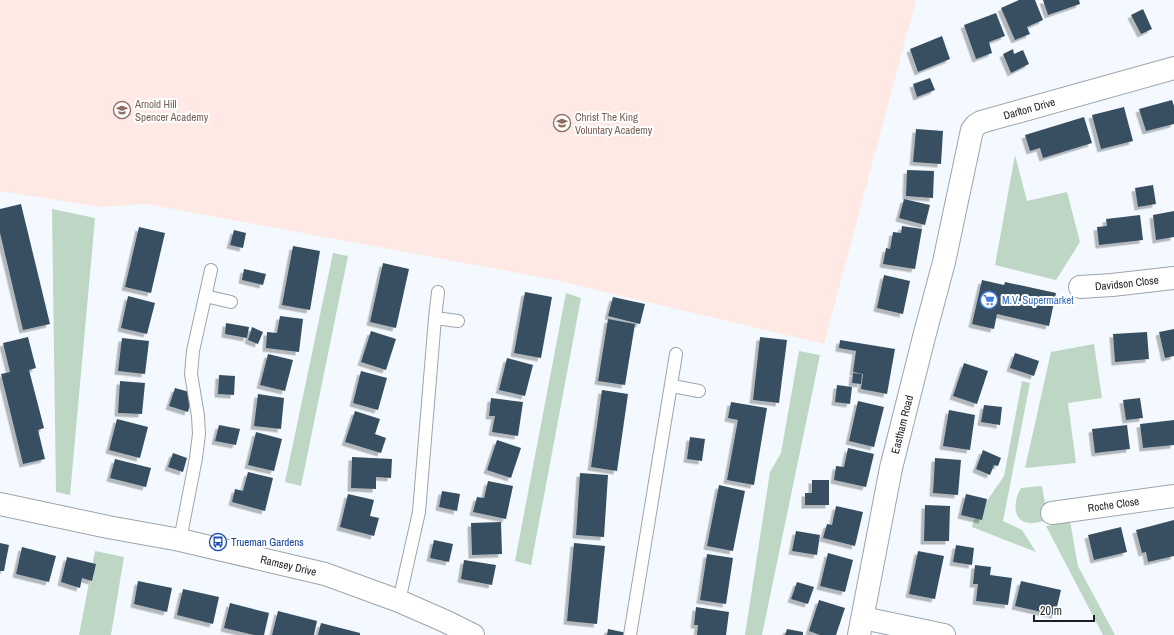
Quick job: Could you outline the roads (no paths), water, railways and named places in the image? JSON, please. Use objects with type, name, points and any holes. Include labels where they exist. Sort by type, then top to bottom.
[{"type":"street","name":"Darlton Drive","points":[[953,216],[972,130],[976,125],[1174,68]]},
{"type":"street","name":"Eastham Road","points":[[861,627],[892,468],[944,262],[953,216]]},
{"type":"street","name":"Davidson Close","points":[[1080,287],[1174,278]]},
{"type":"street","name":"Roche Close","points":[[1052,514],[1174,496]]},
{"type":"street","name":"Ramsey Drive","points":[[0,504],[108,527],[180,540],[324,574],[399,601],[474,635]]},
{"type":"street","points":[[861,627],[944,635]]},
{"type":"lane","points":[[180,540],[196,458],[199,434],[198,416],[191,374],[193,351],[211,270]]},
{"type":"lane","points":[[399,601],[419,512],[438,292]]},
{"type":"lane","points":[[205,296],[231,302]]},
{"type":"lane","points":[[435,318],[458,321]]},
{"type":"lane","points":[[630,635],[672,386],[676,354]]},
{"type":"lane","points":[[672,386],[699,391]]},
{"type":"place","name":"Arnold Hill Spencer Academy","points":[[122,110]]},
{"type":"place","name":"Christ The King Voluntary Academy","points":[[562,123]]},
{"type":"place","name":"M.V. Supermarket","points":[[989,300]]},
{"type":"place","name":"Trueman Gardens","points":[[218,542]]}]
